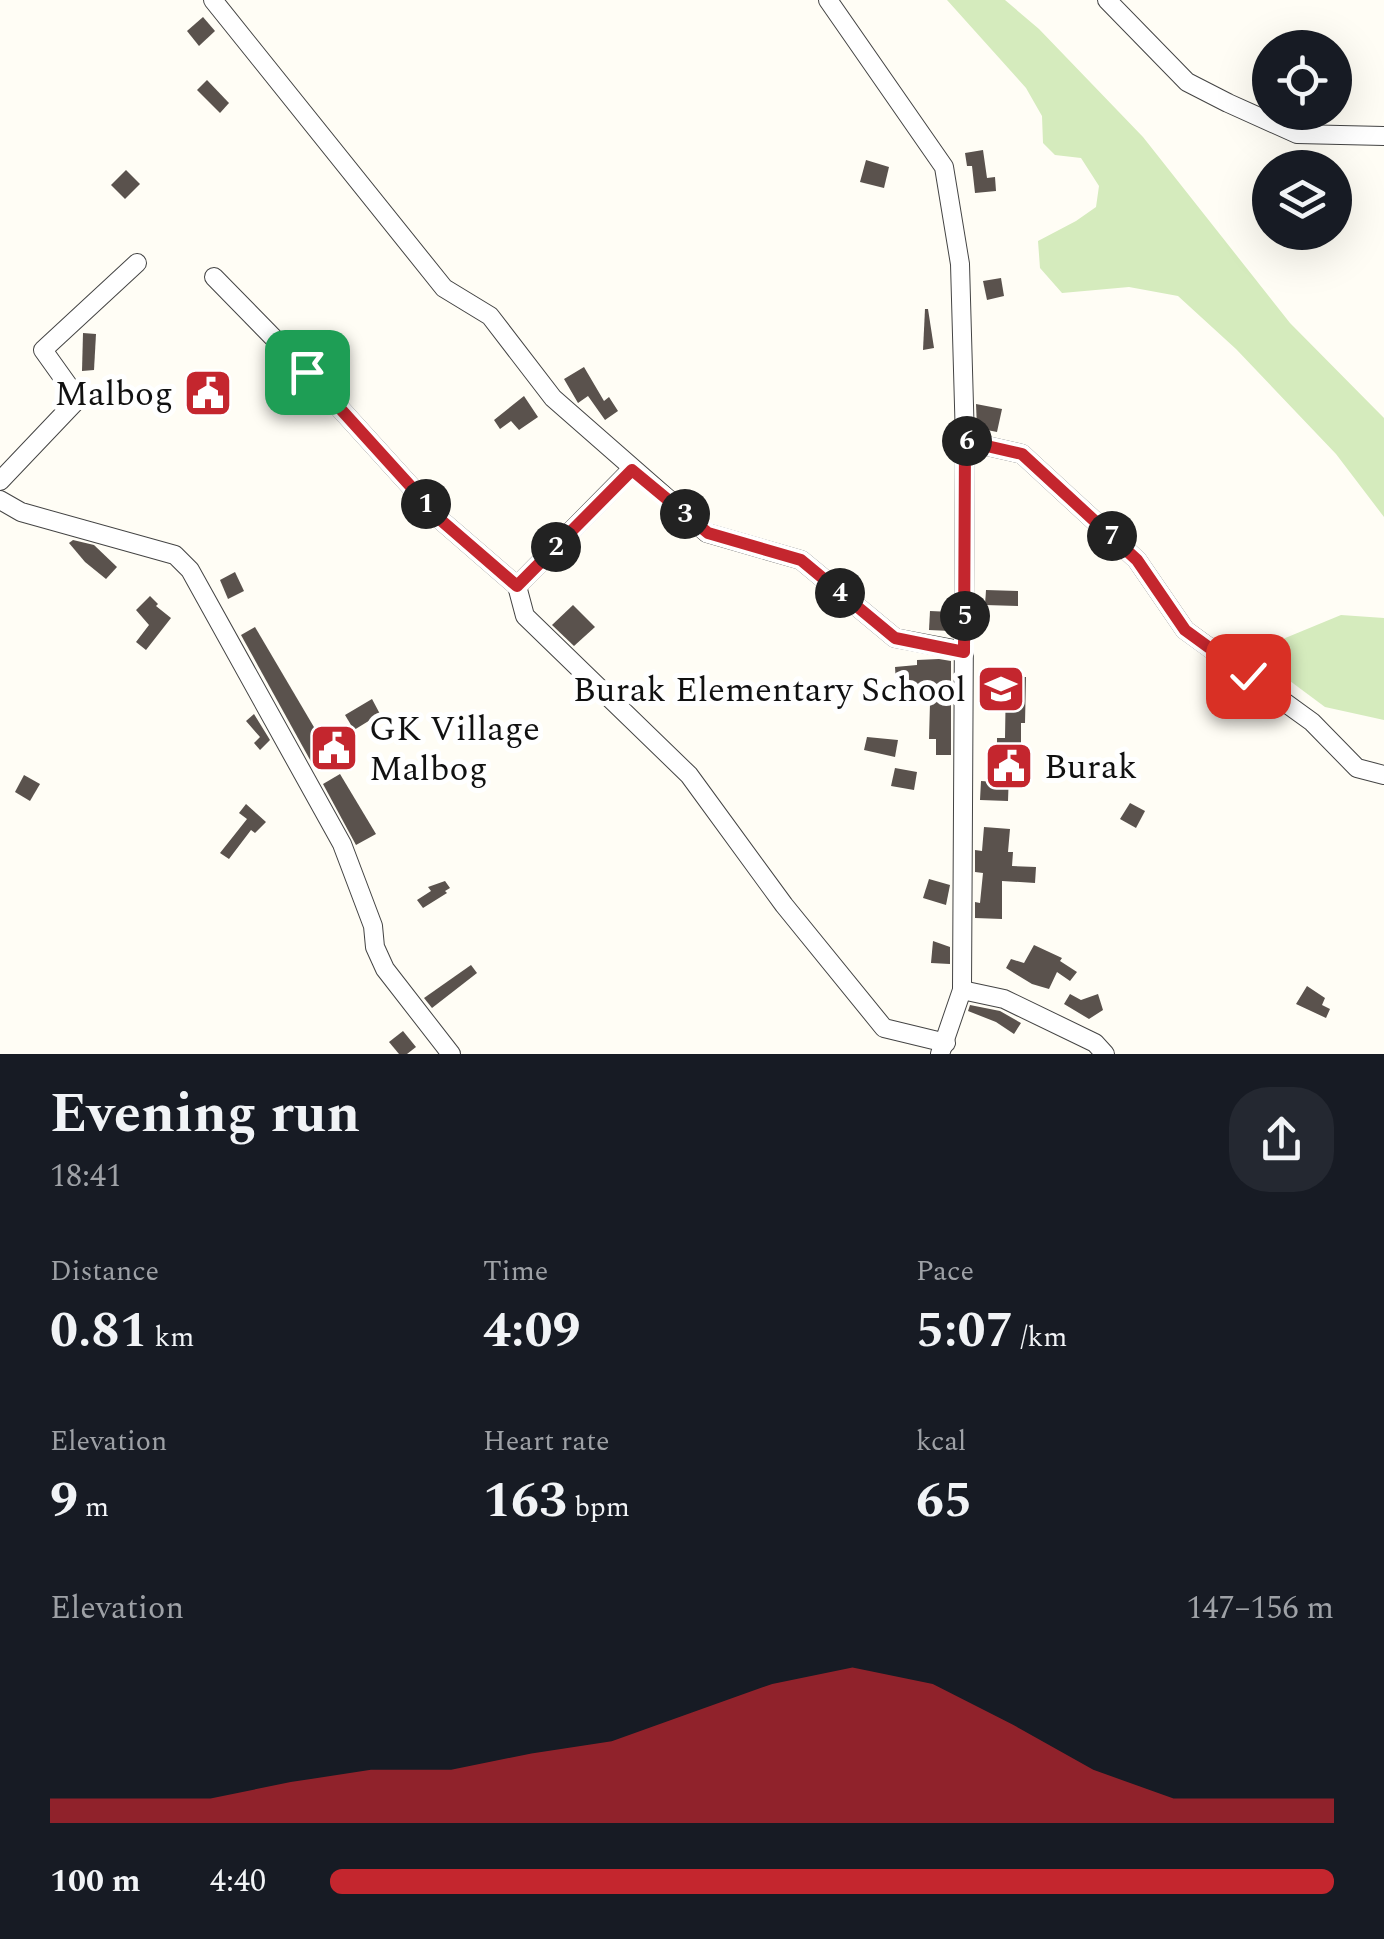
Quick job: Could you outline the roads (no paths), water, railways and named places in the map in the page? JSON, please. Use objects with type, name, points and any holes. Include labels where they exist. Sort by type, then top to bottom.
[{"type":"street","points":[[214,0],[444,288],[490,316],[553,398],[632,470],[708,533],[801,560],[895,638],[964,652]]},
{"type":"street","points":[[214,277],[307,372],[443,522],[517,586],[525,616],[689,775],[784,905],[884,1028],[943,1048],[962,990],[965,441],[960,264],[944,167],[828,0]]},
{"type":"street","points":[[1107,0],[1187,82],[1228,103],[1297,134],[1384,136]]},
{"type":"street","points":[[0,481],[78,399],[43,350],[137,262]]},
{"type":"street","points":[[965,441],[1022,454],[1137,560],[1185,630],[1312,722],[1356,768],[1384,776]]},
{"type":"street","points":[[517,586],[632,470]]},
{"type":"street","points":[[0,500],[20,512],[174,555],[190,570],[342,844],[385,969],[451,1054]]},
{"type":"street","points":[[962,990],[1004,999],[1094,1043],[1104,1054]]},
{"type":"place","name":"Malbog","points":[[208,393]]},
{"type":"place","name":"Burak Elementary School","points":[[1001,689]]},
{"type":"place","name":"GK Village Malbog","points":[[334,748]]},
{"type":"place","name":"Burak","points":[[1009,766]]}]
